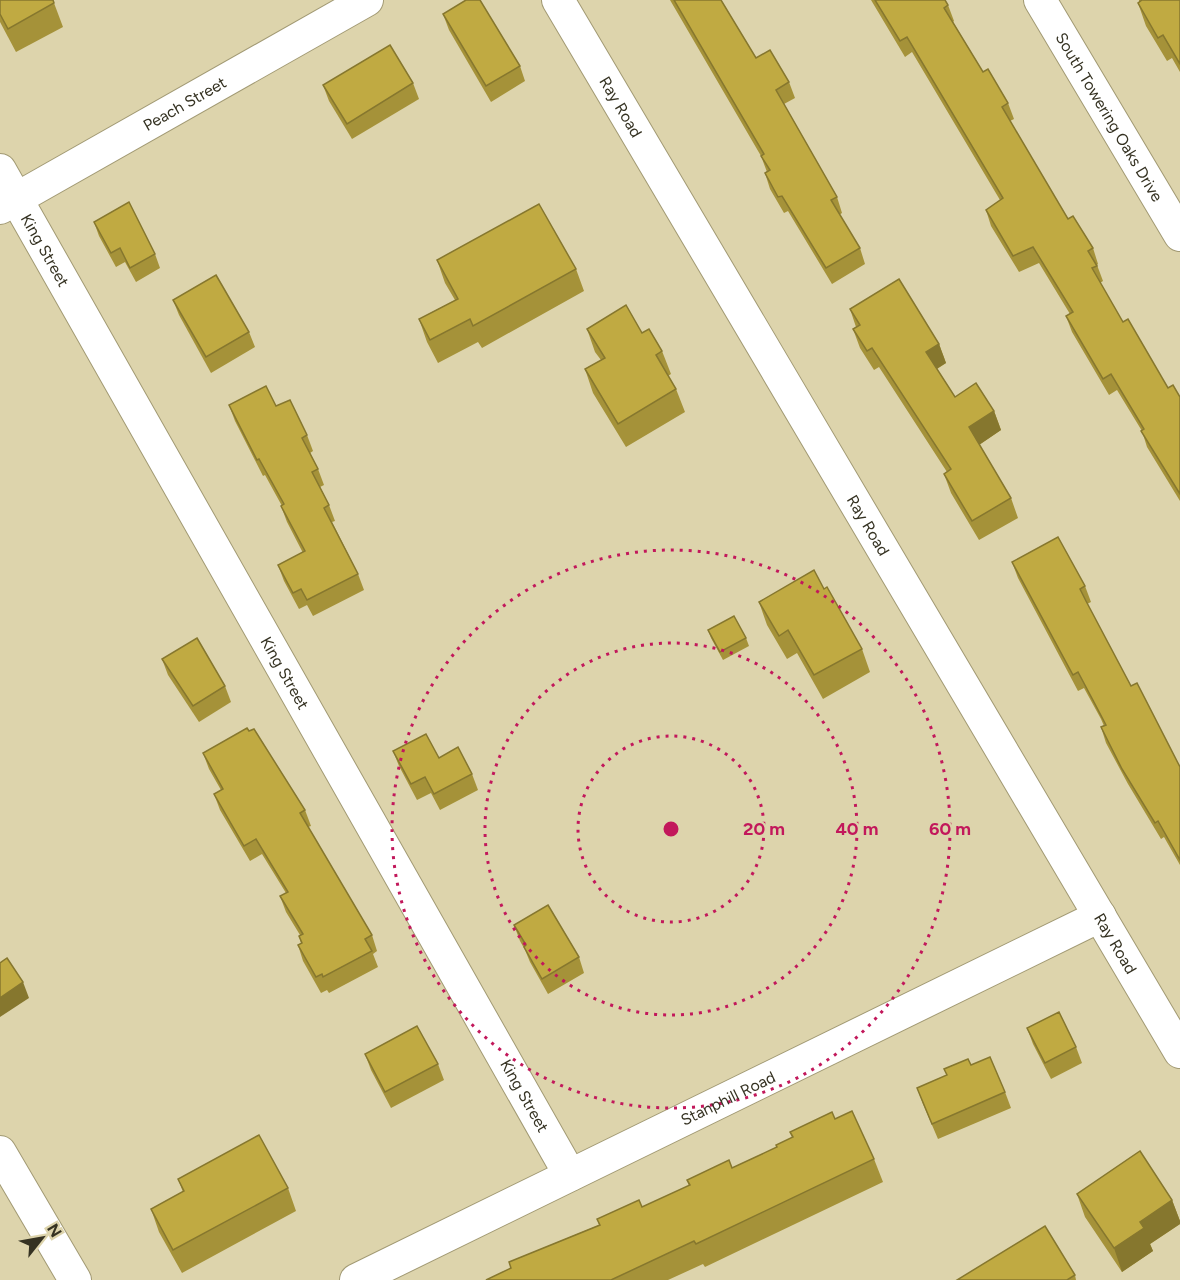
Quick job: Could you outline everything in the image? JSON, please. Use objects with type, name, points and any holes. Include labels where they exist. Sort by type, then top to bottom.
[{"type":"street","name":"Peach Street","points":[[8,203],[367,0]]},
{"type":"street","name":"Ray Road","points":[[558,0],[1180,1052]]},
{"type":"street","name":"South Towering Oaks Drive","points":[[1040,0],[1171,197],[1180,235]]},
{"type":"street","name":"King Street","points":[[0,170],[8,203],[570,1175]]},
{"type":"street","name":"Stanphill Road","points":[[356,1280],[1100,916]]},
{"type":"street","points":[[0,1152],[75,1280]]},
{"type":"building","points":[[0,0],[53,0],[54,3],[8,29],[0,14]]},
{"type":"building","points":[[466,0],[480,0],[520,66],[486,86],[443,14]]},
{"type":"building","points":[[674,0],[721,0],[756,58],[770,50],[789,82],[776,90],[837,197],[831,200],[860,248],[826,268],[782,196],[778,197],[765,173],[770,170],[761,156],[764,154]]},
{"type":"building","points":[[875,0],[945,0],[948,5],[944,8],[983,72],[988,69],[1008,103],[1002,107],[1068,219],[1073,216],[1093,248],[1088,251],[1097,266],[1092,268],[1123,322],[1128,319],[1168,388],[1173,385],[1180,397],[1180,494],[1141,431],[1144,429],[1111,374],[1103,379],[1066,316],[1073,312],[1033,247],[1013,256],[986,210],[1003,198],[907,37],[900,41]]},
{"type":"building","points":[[1142,0],[1180,0],[1180,64],[1163,35],[1158,38],[1138,3]]},
{"type":"building","points":[[390,45],[413,83],[347,124],[323,85]]},
{"type":"building","points":[[129,202],[155,254],[130,268],[120,248],[111,253],[94,222]]},
{"type":"building","points":[[539,204],[576,269],[473,326],[470,319],[430,340],[419,319],[458,299],[437,260]]},
{"type":"building","points":[[216,275],[249,332],[206,357],[173,300]]},
{"type":"building","points":[[899,279],[939,344],[926,352],[955,397],[976,383],[994,411],[969,427],[1011,498],[972,521],[944,474],[951,469],[872,348],[867,351],[853,329],[860,325],[850,309]]},
{"type":"building","points":[[626,305],[642,333],[649,329],[662,351],[656,355],[676,389],[618,424],[585,369],[605,358],[587,329]]},
{"type":"building","points":[[266,386],[276,406],[290,400],[307,435],[302,438],[318,469],[312,472],[329,505],[324,508],[358,574],[307,600],[301,589],[293,593],[278,565],[305,551],[281,506],[284,504],[259,459],[257,460],[229,405]]},
{"type":"building","points":[[1058,537],[1085,586],[1080,589],[1131,686],[1137,683],[1180,767],[1180,860],[1158,821],[1155,823],[1122,769],[1101,727],[1106,725],[1078,672],[1073,675],[1012,562]]},
{"type":"building","points":[[814,570],[824,589],[827,587],[862,649],[814,675],[788,630],[779,636],[759,602]]},
{"type":"building","points":[[734,616],[746,638],[720,652],[708,630]]},
{"type":"building","points":[[197,638],[225,686],[193,706],[162,659]]},
{"type":"building","points":[[247,728],[249,731],[254,729],[305,810],[300,813],[372,935],[365,939],[372,951],[323,977],[322,974],[316,977],[298,945],[302,943],[299,936],[303,934],[280,896],[288,892],[256,839],[244,846],[214,794],[223,789],[203,753]]},
{"type":"building","points":[[426,734],[439,758],[458,747],[472,774],[434,794],[425,777],[411,784],[393,751]]},
{"type":"building","points":[[548,905],[579,957],[542,979],[514,925]]},
{"type":"building","points":[[7,958],[23,982],[0,998],[0,963]]},
{"type":"building","points":[[1059,1012],[1076,1047],[1045,1063],[1027,1028]]},
{"type":"building","points":[[417,1026],[438,1064],[385,1092],[365,1054]]},
{"type":"building","points":[[990,1057],[1005,1092],[932,1124],[917,1088],[947,1075],[944,1069],[968,1059],[971,1065]]},
{"type":"building","points":[[852,1111],[874,1159],[696,1244],[694,1241],[611,1280],[486,1280],[511,1268],[509,1262],[600,1225],[597,1219],[639,1200],[642,1207],[690,1185],[687,1180],[729,1160],[732,1168],[777,1147],[776,1145],[793,1137],[790,1132],[832,1112],[835,1119]]},
{"type":"building","points":[[259,1135],[288,1188],[173,1250],[151,1209],[184,1191],[178,1179]]},
{"type":"building","points":[[1140,1151],[1172,1200],[1140,1222],[1144,1228],[1114,1248],[1077,1194]]},
{"type":"building","points":[[1045,1226],[1075,1275],[1067,1280],[957,1280]]}]
